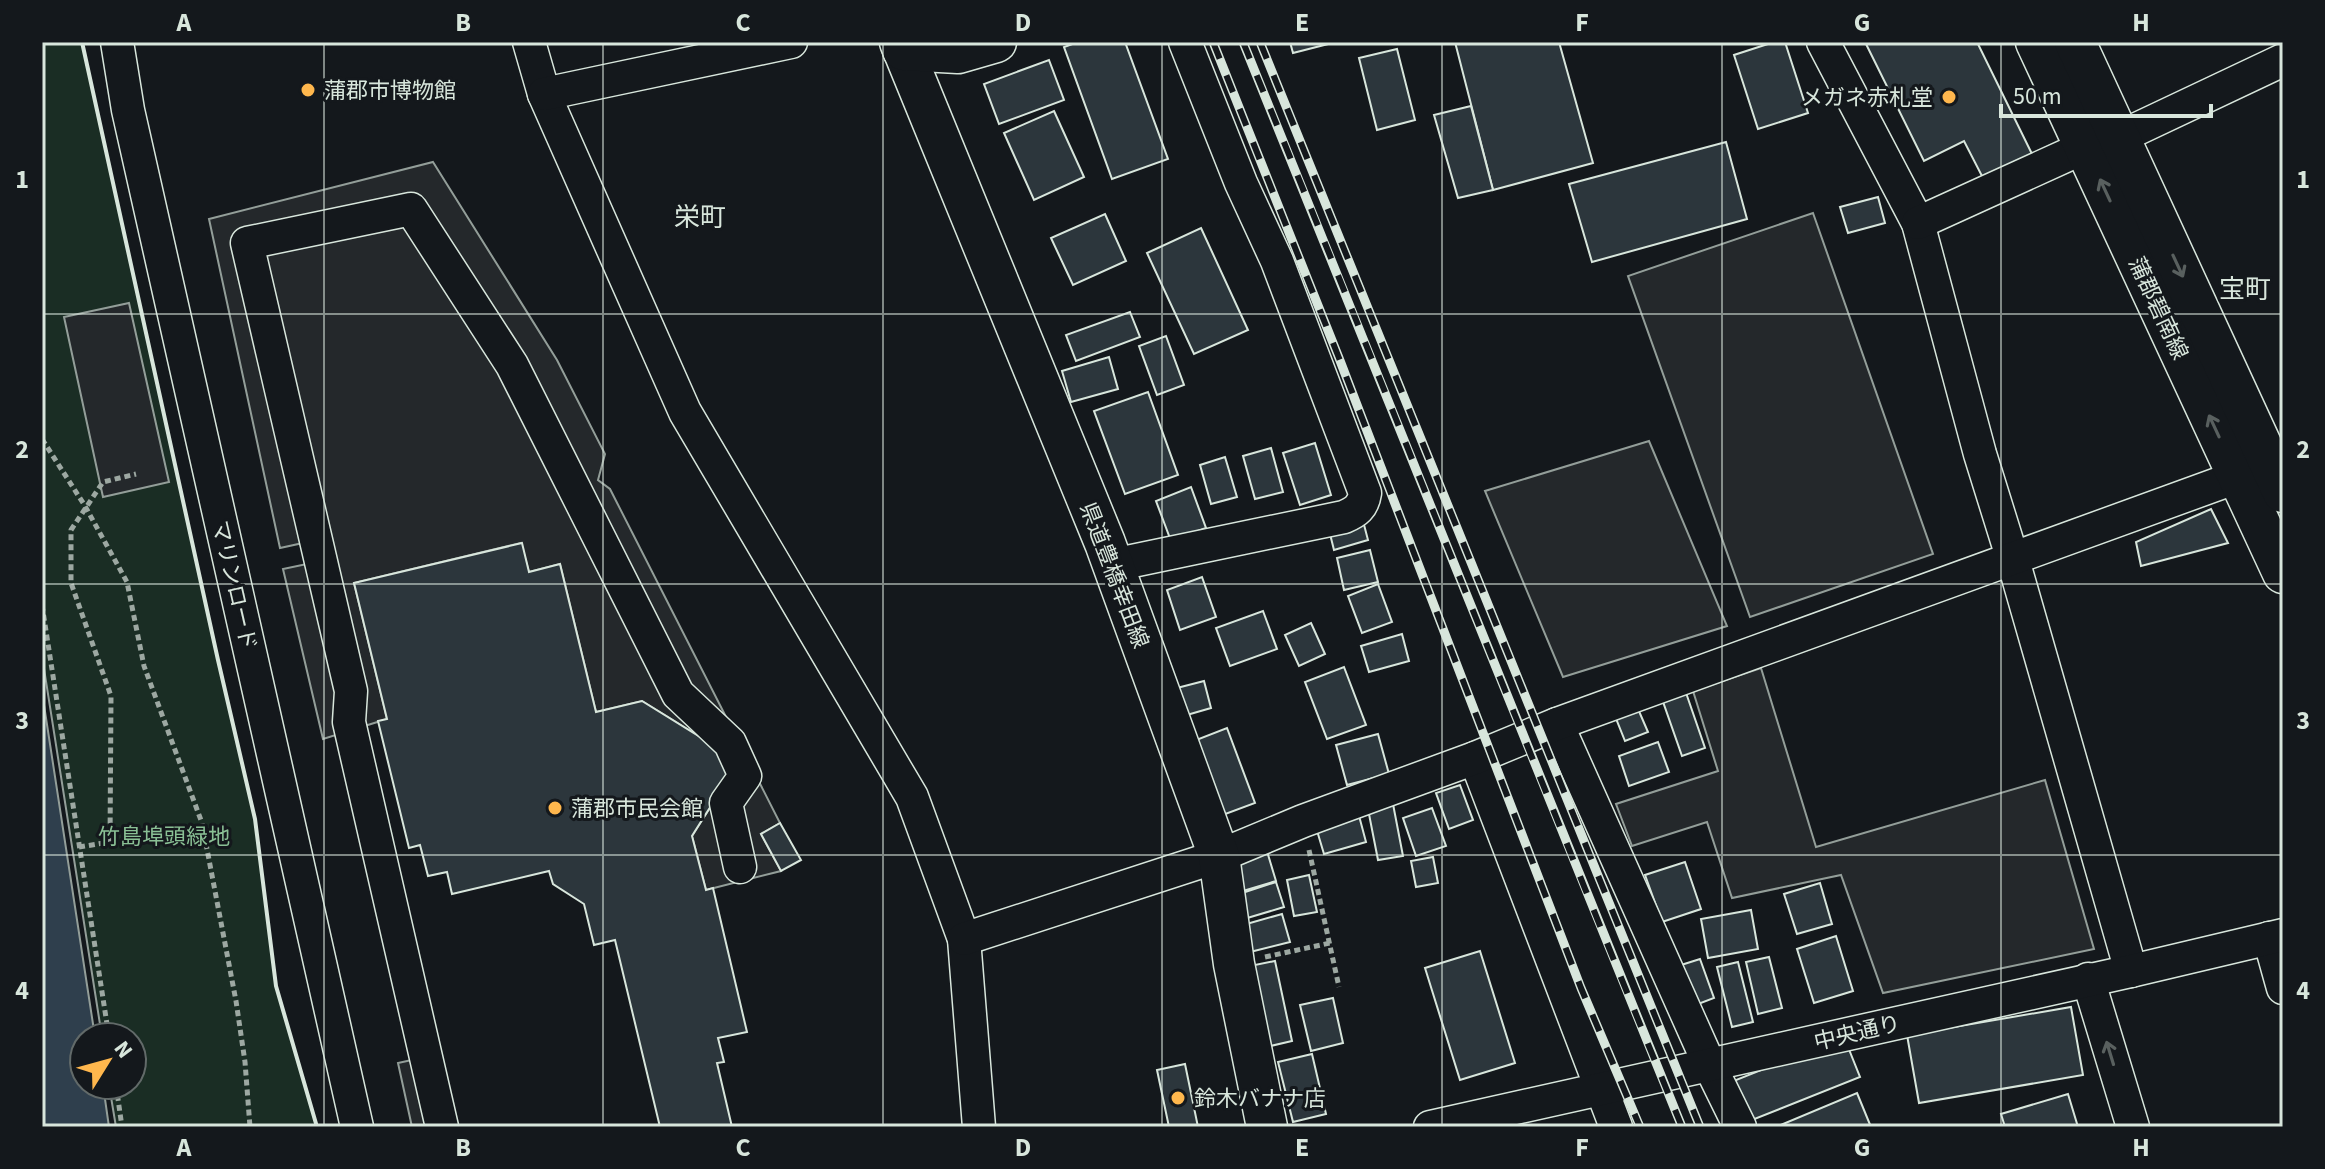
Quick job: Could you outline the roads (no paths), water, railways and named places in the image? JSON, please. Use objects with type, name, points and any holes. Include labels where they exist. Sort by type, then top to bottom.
[{"type":"main road","points":[[902,44],[958,53],[996,42]]},
{"type":"main road","name":"蒲郡碧南線","points":[[2036,42],[2102,142],[2269,476],[2283,573]]},
{"type":"main road","name":"蒲郡碧南線","points":[[2075,42],[2102,142]]},
{"type":"main road","name":"県道豊橋幸田線","points":[[902,44],[1113,565],[1219,856],[1234,964],[1267,1127]]},
{"type":"street","name":"マリンロード","points":[[117,42],[128,110],[357,1127]]},
{"type":"street","points":[[529,42],[544,94],[685,412],[912,797],[964,939],[979,1127]]},
{"type":"street","points":[[544,94],[791,42]]},
{"type":"street","points":[[1113,565],[1344,517],[1355,513],[1364,503],[1365,493],[1283,275],[1241,183],[1185,42]]},
{"type":"street","points":[[1823,42],[1918,223],[1980,454],[2131,971]]},
{"type":"street","points":[[1918,223],[2283,60]]},
{"type":"street","points":[[442,1127],[349,722],[351,691],[247,243],[411,209],[512,365],[678,694],[730,743],[745,776],[726,803],[740,867]]},
{"type":"street","points":[[964,939],[1219,856],[1557,724],[2013,560],[2269,476]]},
{"type":"street","points":[[1557,724],[1740,1127]]},
{"type":"street","points":[[1475,758],[1616,1127]]},
{"type":"street","points":[[2276,936],[2283,988]]},
{"type":"street","name":"中央通り","points":[[1430,1127],[2276,936]]},
{"type":"street","points":[[2088,979],[2133,1127]]},
{"type":"water","points":[[42,692],[93,1021],[68,1021],[68,1101],[105,1101],[109,1127],[42,1127]]},
{"type":"railway","points":[[1213,42],[1339,358],[1581,988],[1640,1127]]},
{"type":"railway","points":[[1243,42],[1682,1127]]},
{"type":"railway","points":[[1260,42],[1700,1127]]},
{"type":"place","name":"蒲郡市博物館","points":[[308,90]]},
{"type":"place","name":"メガネ赤札堂","points":[[1949,97]]},
{"type":"place","name":"蒲郡市民会館","points":[[555,808]]},
{"type":"place","name":"鈴木バナナ店","points":[[1178,1098]]},
{"type":"district","name":"栄町","points":[[700,217]]},
{"type":"district","name":"宝町","points":[[2245,289]]},
{"type":"park label","name":"竹島埠頭緑地","points":[[164,836]]}]
